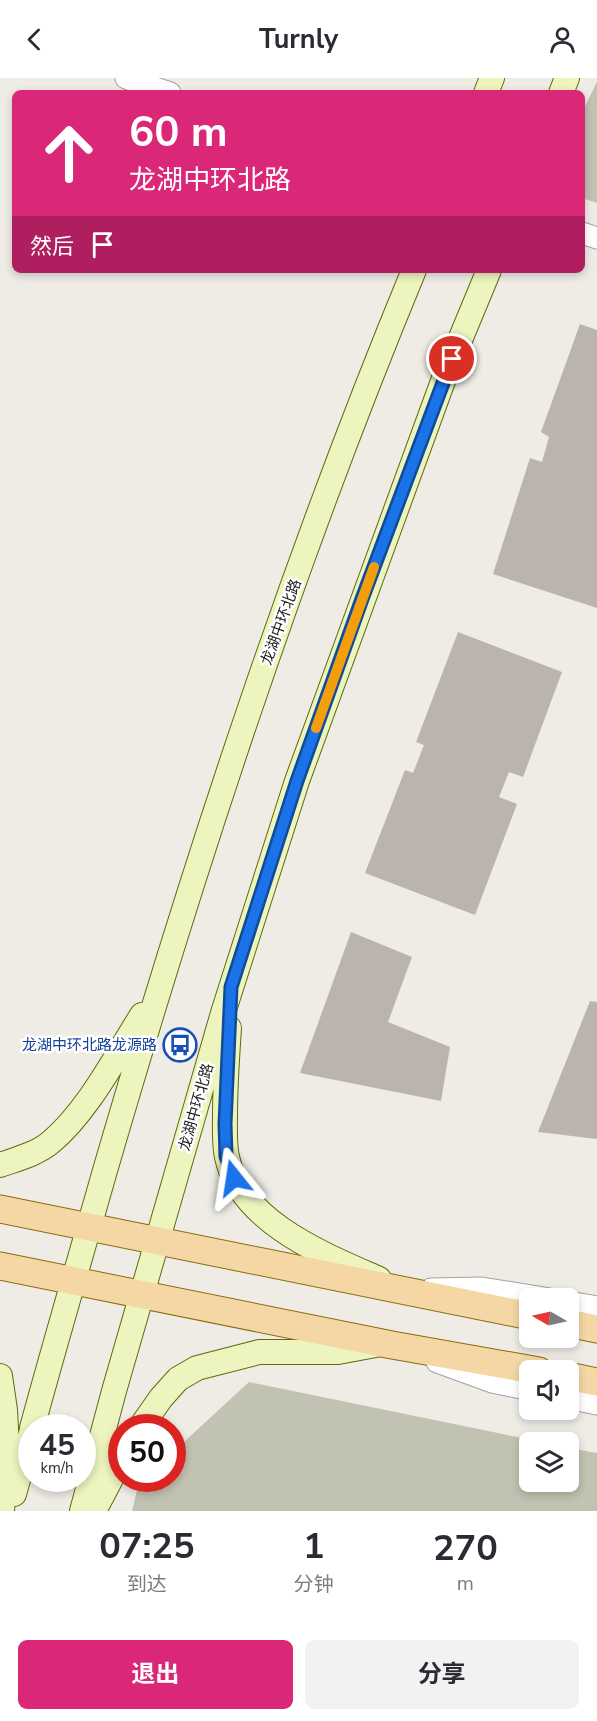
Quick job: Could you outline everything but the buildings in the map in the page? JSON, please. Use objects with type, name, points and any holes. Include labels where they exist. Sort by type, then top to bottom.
[{"type":"main road","name":"龙湖中环北路","points":[[36,1414],[157,993],[235,748],[378,356],[413,273]]},
{"type":"main road","name":"龙湖中环北路","points":[[82,1511],[157,1240],[231,987],[297,781],[443,381],[488,273]]},
{"type":"main road","points":[[231,987],[225,1124],[226,1156],[234,1178],[251,1202],[272,1221],[316,1251],[403,1290]]},
{"type":"main road","points":[[0,1165],[21,1158],[50,1143],[70,1122],[102,1080],[157,993]]},
{"type":"main road","points":[[0,1209],[519,1314]]},
{"type":"main road","points":[[0,1266],[389,1344],[519,1368]]},
{"type":"main road","points":[[579,1325],[597,1329]]},
{"type":"main road","points":[[150,1414],[178,1379],[197,1368],[259,1352],[338,1352],[389,1344]]},
{"type":"main road","points":[[0,1376],[7,1447],[2,1511]]},
{"type":"main road","points":[[579,1378],[597,1382]]},
{"type":"main road","name":"龙湖中环北路","points":[[10,1511],[18,1481]]},
{"type":"main road","points":[[94,1511],[108,1484]]},
{"type":"street","points":[[126,78],[161,90]]},
{"type":"street","points":[[403,1290],[482,1288],[519,1294]]},
{"type":"street","points":[[579,1304],[597,1307]]},
{"type":"street","points":[[389,1344],[492,1382],[519,1388]]},
{"type":"street","points":[[579,1400],[597,1404]]},
{"type":"shaded area","points":[[597,82],[597,203],[585,199],[585,106]]},
{"type":"shaded area","points":[[249,1382],[519,1437],[519,1492],[579,1492],[579,1450],[597,1453],[597,1511],[132,1511],[137,1492],[186,1492],[186,1440]]},
{"type":"slow traffic","points":[[316,728],[374,567]]},
{"type":"place","name":"龙湖中环北路龙源路","points":[[180,1045]]},
{"type":"route","points":[[234,1178],[226,1156],[225,1124],[231,987],[297,781],[452,359]]}]
